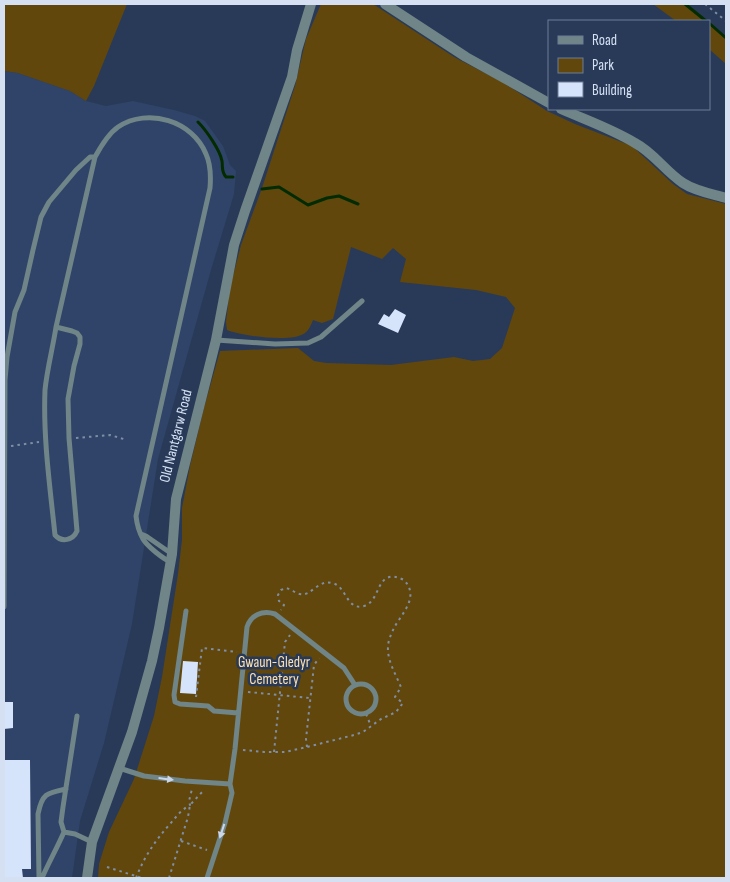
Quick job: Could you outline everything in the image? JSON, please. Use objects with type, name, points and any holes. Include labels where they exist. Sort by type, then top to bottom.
[{"type":"street","name":"Old Nantgarw Road","points":[[87,878],[92,842],[139,709],[152,661],[171,558],[176,499],[216,340],[234,245],[292,77],[297,50],[311,4]]},
{"type":"street","points":[[385,4],[466,57],[548,101]]},
{"type":"street","points":[[563,110],[636,143],[683,183],[700,191],[726,198]]},
{"type":"lane","points":[[56,326],[72,331],[80,338],[68,399],[69,438],[77,531],[74,537],[61,540],[54,535],[46,440],[46,388],[56,326],[95,157],[102,144],[118,127],[138,119],[153,118],[170,121],[183,127],[192,134],[206,152],[210,165],[210,188],[136,516],[137,527],[143,540],[164,560],[171,558]]},
{"type":"lane","points":[[4,607],[5,380],[15,312],[24,290],[37,231],[45,207],[76,170],[90,157],[95,157]]},
{"type":"lane","points":[[216,340],[275,344],[308,343],[321,337],[362,301]]},
{"type":"lane","points":[[141,534],[146,536],[171,558]]},
{"type":"lane","points":[[186,611],[174,695],[175,702],[208,706],[214,711],[238,713]]},
{"type":"lane","points":[[207,878],[232,794],[230,784],[247,627],[251,619],[259,613],[275,614],[344,668],[355,685]]},
{"type":"lane","points":[[355,685],[369,686],[375,693],[377,702],[372,711],[366,714],[358,714],[354,713],[347,706],[348,692],[355,685]]},
{"type":"lane","points":[[41,878],[64,832],[61,822],[77,716]]},
{"type":"lane","points":[[119,768],[144,776],[230,784]]},
{"type":"lane","points":[[41,878],[39,806],[50,792],[66,789]]},
{"type":"lane","points":[[64,832],[75,834],[92,842]]},
{"type":"path","points":[[705,4],[726,21]]},
{"type":"path","points":[[240,750],[285,752],[354,735],[363,732],[381,719],[396,712],[403,703],[395,697],[401,687],[392,666],[388,642],[392,630],[409,603],[409,588],[404,580],[397,577],[386,579],[380,584],[371,602],[362,607],[351,604],[340,587],[331,582],[322,583],[303,595],[286,588],[281,590],[278,595],[284,605],[281,610]]},
{"type":"path","points":[[274,752],[285,642],[294,629]]},
{"type":"path","points":[[196,701],[202,648],[237,652]]},
{"type":"path","points":[[307,747],[306,739],[314,665],[324,652]]},
{"type":"path","points":[[246,691],[310,698]]},
{"type":"path","points":[[366,714],[371,726]]},
{"type":"path","points":[[169,878],[188,817],[193,782]]},
{"type":"path","points":[[136,877],[146,855],[157,839],[182,809],[190,806],[206,788]]},
{"type":"path","points":[[181,841],[215,853]]},
{"type":"path","points":[[107,867],[142,878]]},
{"type":"shaded area","points":[[4,71],[18,73],[70,91],[86,101],[106,106],[133,101],[195,116],[205,121],[223,146],[230,165],[236,171],[234,194],[158,459],[132,624],[104,743],[80,821],[72,878],[4,878]]},
{"type":"green space","points":[[4,4],[127,4],[94,86],[86,101],[70,91],[18,73],[4,71]]},
{"type":"green space","name":"Gwaun-Gledyr Cemetery","points":[[321,4],[373,4],[454,57],[502,82],[547,111],[632,146],[673,184],[687,194],[726,204],[726,878],[98,878],[99,864],[109,832],[134,779],[154,716],[178,574],[182,540],[182,508],[204,408],[220,351],[298,348],[314,361],[391,365],[454,357],[473,361],[490,359],[502,348],[515,308],[506,297],[476,290],[400,282],[406,259],[393,248],[382,259],[351,247],[333,319],[322,323],[313,320],[305,333],[289,338],[255,336],[227,330],[226,322],[230,288],[241,245],[262,188],[295,86],[306,39]]},
{"type":"green space","points":[[653,4],[685,4],[705,20],[675,20]]},
{"type":"green space","points":[[710,24],[726,38],[726,64],[710,50]]},
{"type":"building","points":[[395,309],[406,315],[398,333],[378,324],[384,314],[389,317]]},
{"type":"building","points":[[183,661],[198,662],[196,694],[180,693]]},
{"type":"building","points":[[4,702],[13,702],[13,728],[4,729]]},
{"type":"building","points":[[4,760],[30,760],[31,869],[22,869],[23,878],[4,878]]},
{"type":"waterway","points":[[685,4],[705,20]]},
{"type":"waterway","points":[[710,24],[726,38]]},
{"type":"waterway","points":[[198,122],[219,151],[224,175],[226,177],[233,177]]},
{"type":"waterway","points":[[262,189],[279,187],[308,205],[339,196],[358,204]]}]
